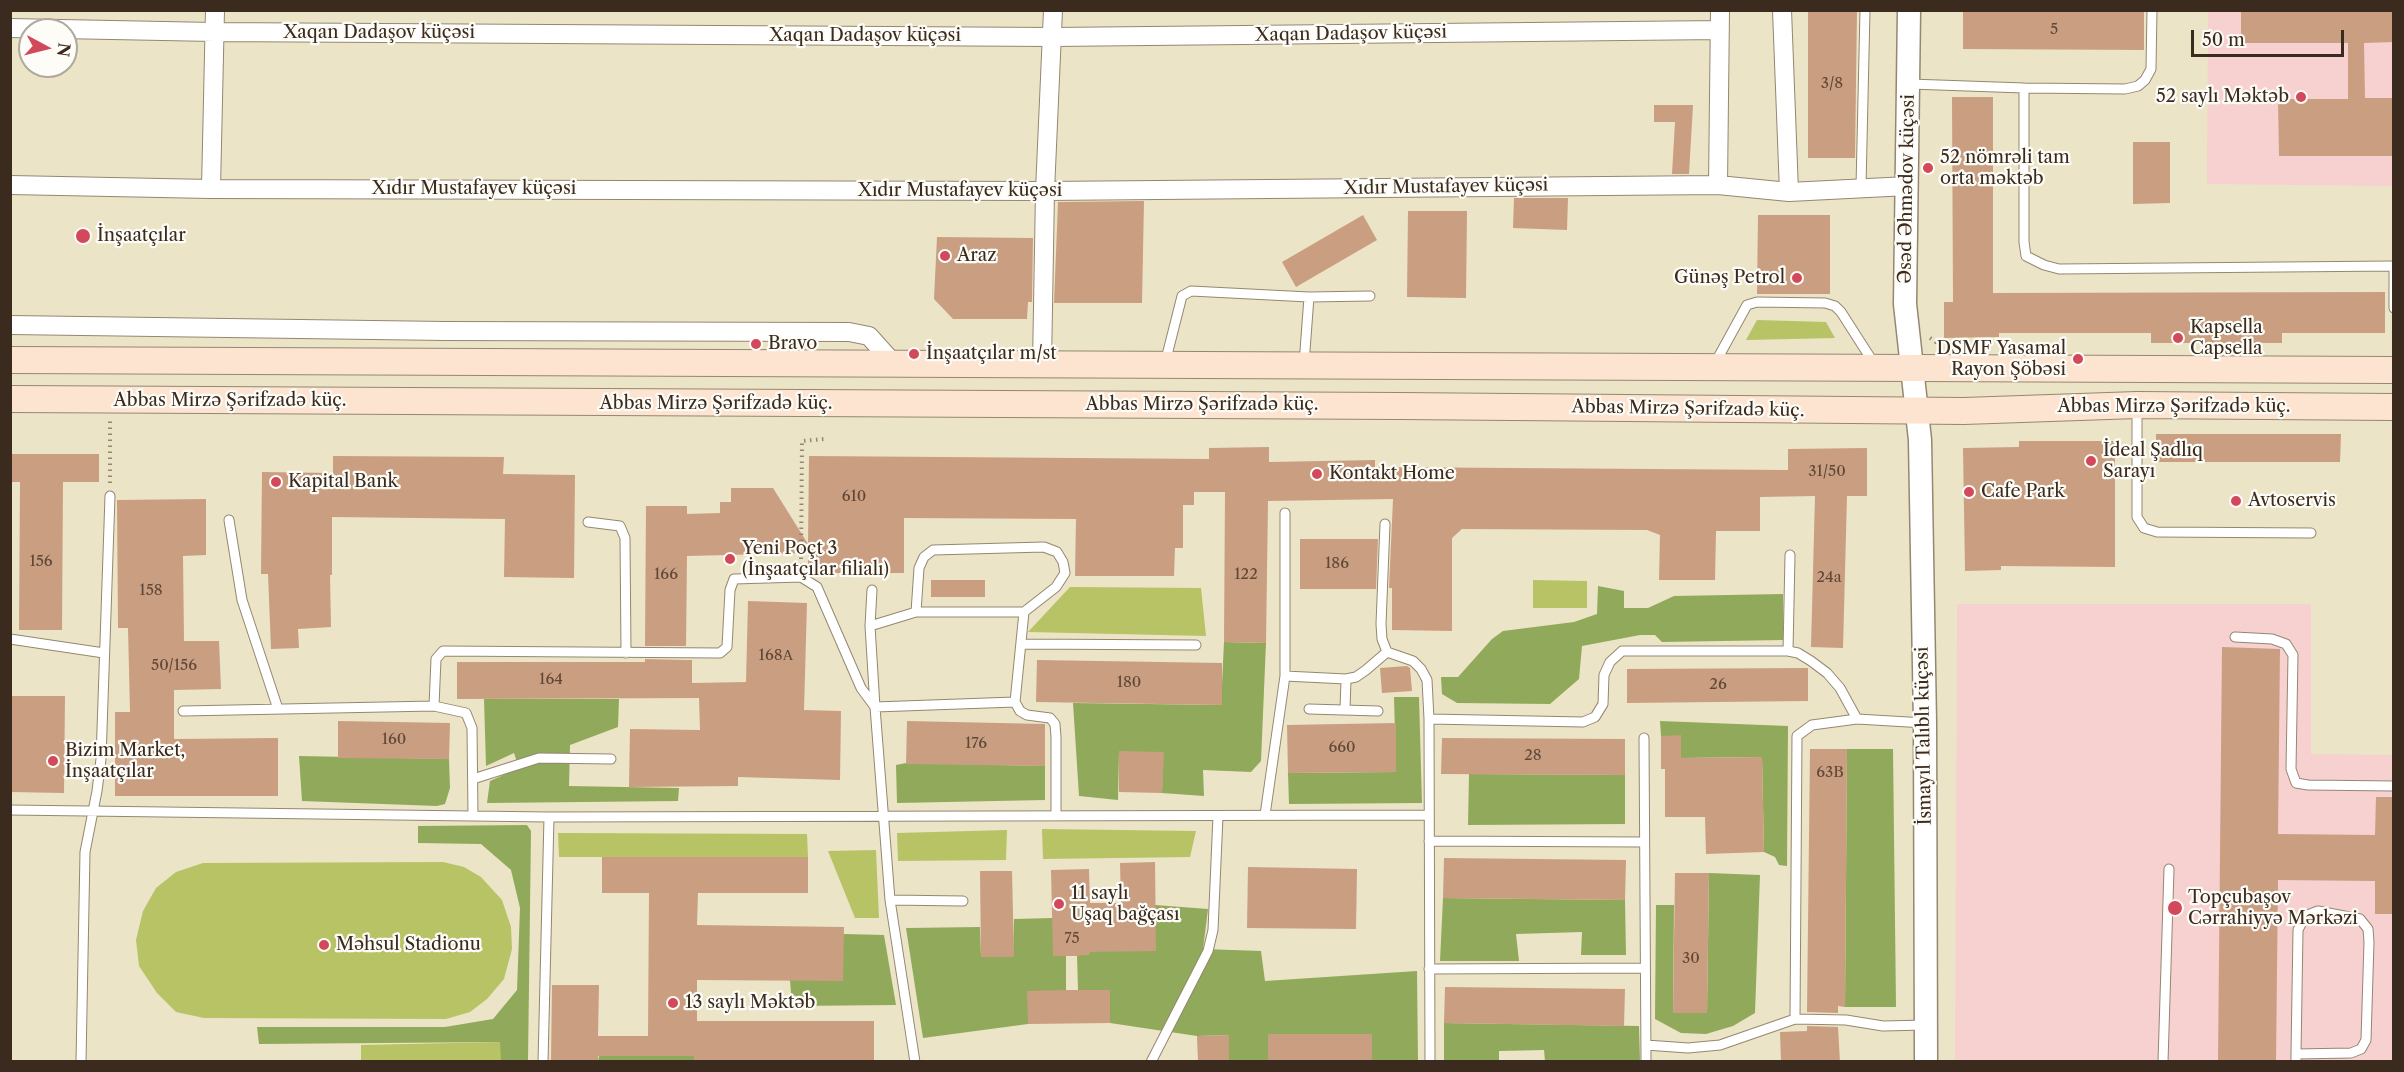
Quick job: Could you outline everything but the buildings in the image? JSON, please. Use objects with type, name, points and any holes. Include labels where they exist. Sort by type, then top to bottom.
[{"type":"main road","points":[[10,360],[1876,367]]},
{"type":"main road","points":[[1400,406],[1401,367]]},
{"type":"main road","name":"Abbas Mirzə Şərifzadə küç.","points":[[1876,367],[2394,370]]},
{"type":"main road","name":"Abbas Mirzə Şərifzadə küç.","points":[[10,399],[1918,411],[2137,405],[2394,407]]},
{"type":"street","points":[[211,189],[214,10]]},
{"type":"street","points":[[1042,365],[1045,191],[1053,10]]},
{"type":"street","points":[[1719,185],[1720,10]]},
{"type":"street","points":[[1782,10],[1789,192]]},
{"type":"street","name":"Əsəd Əhmədov küçəsi","points":[[1909,10],[1905,304],[1918,411]]},
{"type":"street","name":"Xaqan Dadaşov küçəsi","points":[[10,28],[214,32],[1053,37],[1720,30]]},
{"type":"street","name":"Xıdır Mustafayev küçəsi","points":[[10,185],[211,189],[1045,191],[1719,185],[1789,192],[1908,186]]},
{"type":"street","points":[[10,325],[409,331],[840,332],[870,336],[895,365]]},
{"type":"street","name":"İsmayıl Talıblı küçəsi","points":[[1918,411],[1925,723],[1926,1062]]},
{"type":"lane","points":[[1861,187],[1865,10]]},
{"type":"lane","points":[[1908,84],[2125,89],[2138,86],[2145,80],[2151,69],[2152,10]]},
{"type":"lane","points":[[2024,88],[2024,242],[2026,256],[2059,269],[2393,266],[2394,309]]},
{"type":"lane","points":[[1164,366],[1182,296],[1191,291],[1309,297],[1370,296]]},
{"type":"lane","points":[[1304,366],[1309,297]]},
{"type":"lane","points":[[1712,368],[1747,305],[1757,302],[1825,303],[1835,306],[1842,312],[1876,367]]},
{"type":"lane","points":[[2137,405],[2137,517],[2144,528],[2157,532],[2311,533]]},
{"type":"lane","points":[[81,1062],[84,872],[101,759],[110,496]]},
{"type":"lane","points":[[1264,815],[1286,676],[1285,513]]},
{"type":"lane","points":[[229,520],[242,600],[278,709]]},
{"type":"lane","points":[[588,522],[620,526],[625,538],[626,652]]},
{"type":"lane","points":[[1385,524],[1380,624],[1382,639],[1388,652],[1413,661],[1427,680],[1430,1062]]},
{"type":"lane","points":[[870,626],[916,612],[1024,612],[1056,586],[1065,573],[1063,562],[1057,552],[1044,548],[933,550],[924,557],[919,568],[916,612]]},
{"type":"lane","points":[[1788,651],[1790,555]]},
{"type":"lane","points":[[435,706],[436,659],[443,651],[720,653],[727,647],[730,590],[734,579],[801,577],[817,587],[861,687],[875,706]]},
{"type":"lane","points":[[872,590],[870,626],[890,900],[915,1062]]},
{"type":"lane","points":[[1024,612],[1015,702],[1020,711],[1027,715],[1050,718],[1055,724],[1056,814]]},
{"type":"lane","points":[[2235,638],[2272,639],[2286,644],[2293,655],[2291,770],[2296,783],[2394,786]]},
{"type":"lane","points":[[10,639],[104,653]]},
{"type":"lane","points":[[1022,644],[1196,645]]},
{"type":"lane","points":[[1429,719],[1583,722],[1595,717],[1603,704],[1604,675],[1610,662],[1622,651],[1788,651],[1798,653],[1827,673],[1840,688],[1857,719]]},
{"type":"lane","points":[[1286,676],[1346,679],[1366,670],[1388,652]]},
{"type":"lane","points":[[1345,710],[1346,679]]},
{"type":"lane","points":[[875,706],[1015,702]]},
{"type":"lane","points":[[183,711],[435,706],[466,713],[472,728],[472,816]]},
{"type":"lane","points":[[1309,709],[1378,711]]},
{"type":"lane","points":[[1795,1019],[1797,736],[1812,725],[1857,719],[1925,723]]},
{"type":"lane","points":[[1644,738],[1646,1062]]},
{"type":"lane","points":[[473,779],[539,758],[611,759]]},
{"type":"lane","points":[[10,810],[549,817],[1056,814],[1429,815]]},
{"type":"lane","points":[[1151,1062],[1208,951],[1213,930],[1218,816]]},
{"type":"lane","points":[[543,1062],[549,817]]},
{"type":"lane","points":[[1429,841],[1643,842]]},
{"type":"lane","points":[[2163,1062],[2169,869]]},
{"type":"lane","points":[[890,900],[963,901]]},
{"type":"lane","points":[[2318,911],[2360,919],[2368,929],[2369,942],[2366,1040],[2361,1049],[2351,1053],[2296,1058],[2298,930],[2305,916],[2318,911]]},
{"type":"lane","points":[[1429,969],[1645,968]]},
{"type":"lane","points":[[1646,1045],[1688,1048],[1720,1045],[1795,1019],[1846,1020],[1883,1026],[1926,1025]]},
{"type":"path","points":[[1928,336],[1936,342],[1965,342]]},
{"type":"path","points":[[110,400],[110,496]]},
{"type":"path","points":[[801,577],[802,441],[824,439]]},
{"type":"shaded area","name":"52 saylı Məktəb","points":[[2208,11],[2393,11],[2393,186],[2207,184]]},
{"type":"shaded area","name":"Topçubaşov Cərrahiyyə Mərkəzi","points":[[1957,604],[2311,604],[2311,754],[2393,755],[2393,1061],[1955,1062]]},
{"type":"green space","points":[[1757,320],[1826,322],[1835,338],[1746,340]]},
{"type":"green space","points":[[1533,580],[1587,581],[1587,608],[1533,608]]},
{"type":"green space","points":[[1598,586],[1624,591],[1624,608],[1648,608],[1674,596],[1783,594],[1783,640],[1662,642],[1655,635],[1640,635],[1582,646],[1579,679],[1550,704],[1457,703],[1442,694],[1441,677],[1458,677],[1492,639],[1503,631],[1574,622],[1597,614]]},
{"type":"green space","points":[[1070,587],[1201,588],[1206,636],[1028,632]]},
{"type":"green space","points":[[1224,642],[1266,643],[1261,761],[1251,772],[1203,770],[1204,796],[1162,793],[1163,752],[1119,752],[1118,800],[1079,796],[1073,703],[1221,705]]},
{"type":"green space","points":[[1394,697],[1419,697],[1422,803],[1289,804],[1288,773],[1396,772]]},
{"type":"green space","points":[[484,699],[619,699],[618,727],[570,745],[569,786],[679,788],[678,801],[487,803],[490,781],[519,768],[514,753],[486,766]]},
{"type":"green space","points":[[1660,721],[1788,726],[1787,866],[1779,865],[1775,857],[1764,852],[1762,757],[1681,758],[1681,736],[1661,736]]},
{"type":"green space","points":[[1847,749],[1893,749],[1896,1007],[1845,1007]]},
{"type":"green space","points":[[299,756],[449,759],[450,788],[445,804],[437,806],[302,801]]},
{"type":"green space","points":[[906,763],[1045,766],[1045,800],[897,803],[896,765]]},
{"type":"green space","points":[[1469,774],[1625,775],[1625,824],[1468,825]]},
{"type":"green space","points":[[527,825],[531,831],[528,1061],[501,1061],[500,1042],[259,1044],[257,1027],[445,1027],[493,1019],[517,990],[520,908],[511,870],[481,844],[418,843],[418,826]]},
{"type":"green space","points":[[1042,829],[1196,831],[1190,857],[1043,859]]},
{"type":"green space","points":[[1007,830],[1006,860],[898,861],[897,833]]},
{"type":"green space","points":[[558,833],[807,834],[808,857],[559,857]]},
{"type":"green space","points":[[876,850],[879,918],[855,918],[828,851]]},
{"type":"green space","name":"Məhsul Stadionu","points":[[443,862],[464,867],[481,877],[502,900],[511,927],[512,949],[504,979],[487,999],[470,1012],[446,1019],[204,1018],[176,1012],[157,993],[139,966],[136,940],[143,911],[156,888],[176,872],[203,863]]},
{"type":"green space","points":[[1709,873],[1760,875],[1755,1013],[1733,1026],[1706,1034],[1681,1033],[1655,1019],[1656,905],[1674,905],[1673,1012],[1707,1013]]},
{"type":"green space","points":[[1443,898],[1625,900],[1626,955],[1581,955],[1582,932],[1516,934],[1519,961],[1440,961]]},
{"type":"green space","points":[[1155,905],[1208,909],[1203,949],[1261,951],[1265,981],[1417,971],[1418,1061],[1372,1061],[1371,1034],[1268,1034],[1268,1061],[1229,1061],[1229,1035],[1197,1036],[1110,1023],[1110,990],[1078,990],[1077,955],[1090,954],[1090,916]]},
{"type":"green space","points":[[1053,918],[1053,956],[1066,956],[1066,991],[1028,991],[1028,1024],[923,1038],[906,928],[980,927],[981,957],[1013,957],[1014,919]]},
{"type":"green space","points":[[844,934],[884,935],[896,1005],[792,1006],[790,980]]},
{"type":"green space","points":[[1444,1023],[1639,1026],[1640,1061],[1545,1061],[1544,1050],[1499,1051],[1499,1061],[1444,1062]]},
{"type":"green space","points":[[501,1042],[501,1061],[361,1061],[361,1045]]},
{"type":"green space","points":[[599,1056],[694,1056],[694,1061],[598,1061]]},
{"type":"place","name":"52 saylı Məktəb","points":[[2301,97]]},
{"type":"place","name":"52 nömrəli tam orta məktəb","points":[[1928,168]]},
{"type":"place","name":"İnşaatçılar","points":[[83,236]]},
{"type":"place","name":"Araz","points":[[945,256]]},
{"type":"place","name":"Günəş Petrol","points":[[1797,278]]},
{"type":"place","name":"Kapsella Capsella","points":[[2178,338]]},
{"type":"place","name":"Bravo","points":[[756,344]]},
{"type":"place","name":"İnşaatçılar m/st","points":[[914,354]]},
{"type":"place","name":"DSMF Yasamal Rayon Şöbəsi","points":[[2078,359]]},
{"type":"place","name":"İdeal Şadlıq Sarayı","points":[[2091,461]]},
{"type":"place","name":"Kontakt Home","points":[[1317,474]]},
{"type":"place","name":"Kapital Bank","points":[[276,482]]},
{"type":"place","name":"Cafe Park","points":[[1969,492]]},
{"type":"place","name":"Avtoservis","points":[[2236,501]]},
{"type":"place","name":"Yeni Poçt 3 (İnşaatçılar filialı)","points":[[730,559]]},
{"type":"place","name":"Bizim Market, İnşaatçılar","points":[[53,761]]},
{"type":"place","name":"11 saylı Uşaq bağçası","points":[[1059,904]]},
{"type":"place","name":"Topçubaşov Cərrahiyyə Mərkəzi","points":[[2175,908]]},
{"type":"place","name":"Məhsul Stadionu","points":[[324,945]]},
{"type":"place","name":"13 saylı Məktəb","points":[[673,1003]]}]
